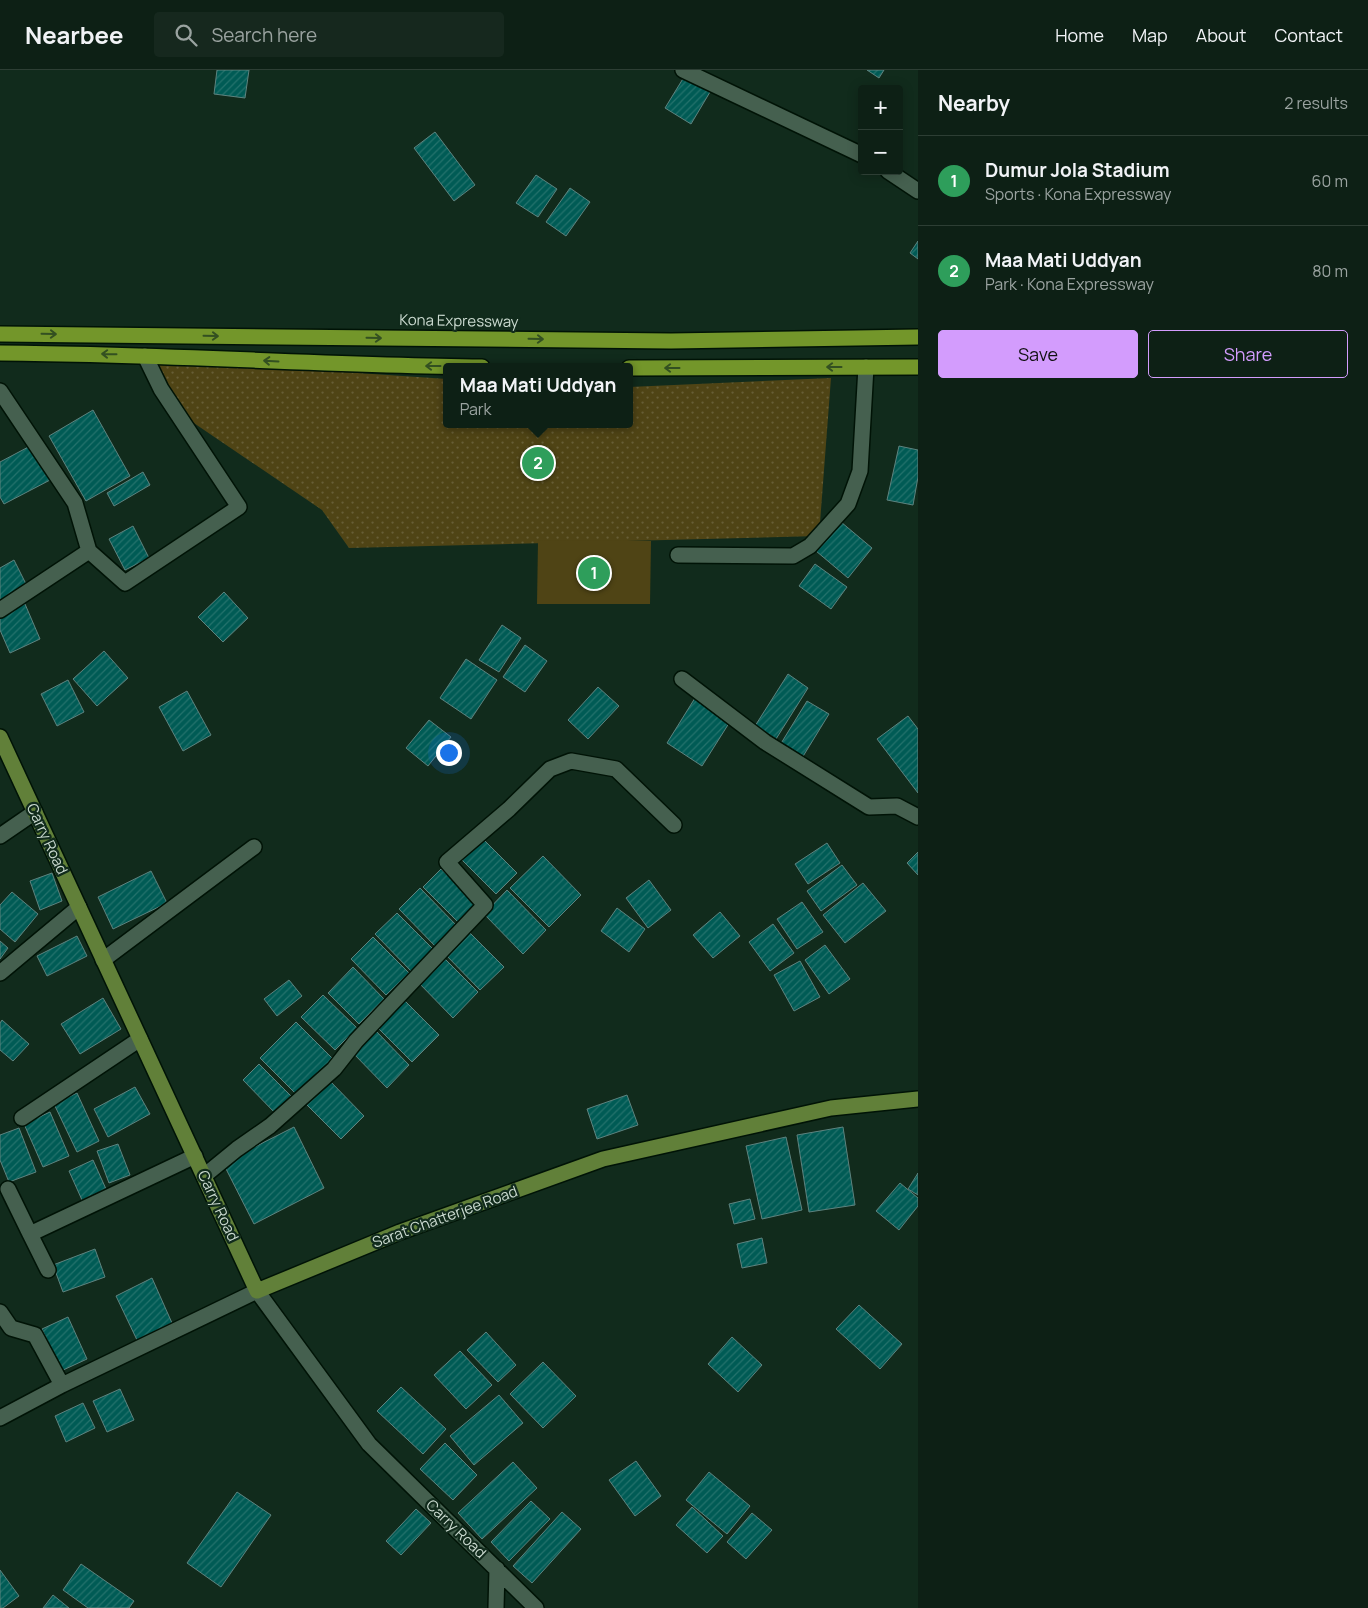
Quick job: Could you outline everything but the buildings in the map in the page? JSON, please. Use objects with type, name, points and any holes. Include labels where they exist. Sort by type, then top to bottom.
[{"type":"highway","name":"Kona Expressway","points":[[0,334],[662,341],[918,337]]},
{"type":"highway","points":[[0,353],[145,356],[371,366],[443,367]]},
{"type":"highway","points":[[633,368],[918,367]]},
{"type":"main road","name":"Carry Road","points":[[0,738],[257,1291]]},
{"type":"main road","name":"Sarat Chatterjee Road","points":[[257,1291],[400,1232],[603,1159],[831,1108],[918,1099]]},
{"type":"street","points":[[683,70],[858,153]]},
{"type":"street","points":[[894,175],[918,191]]},
{"type":"street","points":[[0,391],[75,503],[89,550],[125,583],[239,508],[161,389],[145,356]]},
{"type":"street","points":[[678,555],[793,556],[810,546],[848,504],[860,471],[866,367]]},
{"type":"street","points":[[0,610],[89,550]]},
{"type":"street","points":[[682,678],[765,742],[869,807],[897,806],[918,817]]},
{"type":"street","points":[[204,1176],[237,1149],[270,1126],[334,1069],[356,1041],[484,905],[447,862],[509,809],[550,770],[571,760],[616,770],[674,825]]},
{"type":"street","points":[[0,836],[35,812]]},
{"type":"street","points":[[103,960],[254,847]]},
{"type":"street","points":[[0,973],[79,907]]},
{"type":"street","points":[[22,1118],[140,1039]]},
{"type":"street","points":[[30,1234],[194,1156]]},
{"type":"street","points":[[8,1189],[48,1270]]},
{"type":"street","name":"Sarat Chatterjee Road","points":[[0,1418],[62,1385],[257,1291]]},
{"type":"street","name":"Carry Road","points":[[257,1291],[369,1444],[536,1608]]},
{"type":"street","points":[[0,1312],[11,1328],[35,1335],[62,1385]]},
{"type":"street","points":[[496,1608],[497,1569]]},
{"type":"shaded area","points":[[151,359],[443,379],[443,428],[633,428],[633,387],[831,378],[819,536],[349,548],[322,510],[182,415]]},
{"type":"shaded area","points":[[538,540],[651,541],[650,604],[537,604]]},
{"type":"place","name":"Maa Mati Uddyan","points":[[538,463]]},
{"type":"place","name":"Dumur Jola Stadium","points":[[594,573]]}]
